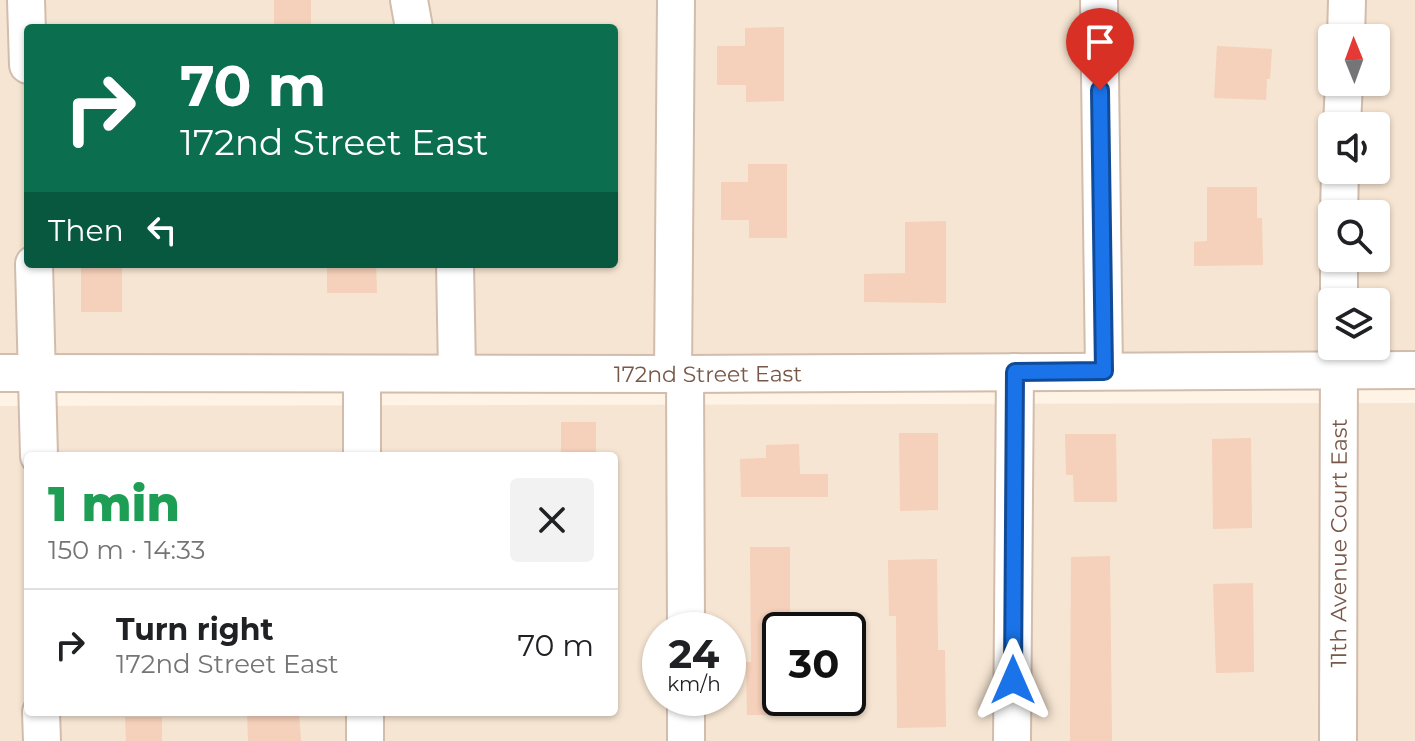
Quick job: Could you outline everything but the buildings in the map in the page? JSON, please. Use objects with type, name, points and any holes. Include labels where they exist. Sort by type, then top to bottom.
[{"type":"street","points":[[26,0],[27,24]]},
{"type":"street","points":[[409,0],[413,24]]},
{"type":"street","points":[[676,0],[679,374],[686,612]]},
{"type":"street","points":[[1099,0],[1104,371]]},
{"type":"street","points":[[1346,24],[1347,0]]},
{"type":"street","points":[[34,268],[39,452]]},
{"type":"street","points":[[455,268],[457,372]]},
{"type":"street","name":"172nd Street East","points":[[0,373],[1015,372],[1104,371],[1318,359]]},
{"type":"street","name":"11th Avenue Court East","points":[[1338,741],[1339,360]]},
{"type":"street","name":"172nd Street East","points":[[1352,360],[1415,370]]},
{"type":"street","points":[[1012,741],[1015,372]]},
{"type":"street","points":[[362,374],[362,452]]},
{"type":"street","points":[[41,716],[42,741]]},
{"type":"street","points":[[365,716],[365,741]]},
{"type":"street","points":[[686,716],[686,741]]},
{"type":"shaded area","points":[[0,0],[1415,0],[1415,353],[1390,353],[1390,288],[1318,288],[1318,353],[0,360]]},
{"type":"shaded area","points":[[1415,403],[1415,741],[0,741],[0,406]]},
{"type":"route","points":[[1013,680],[1015,372],[1104,371],[1100,90]]}]
